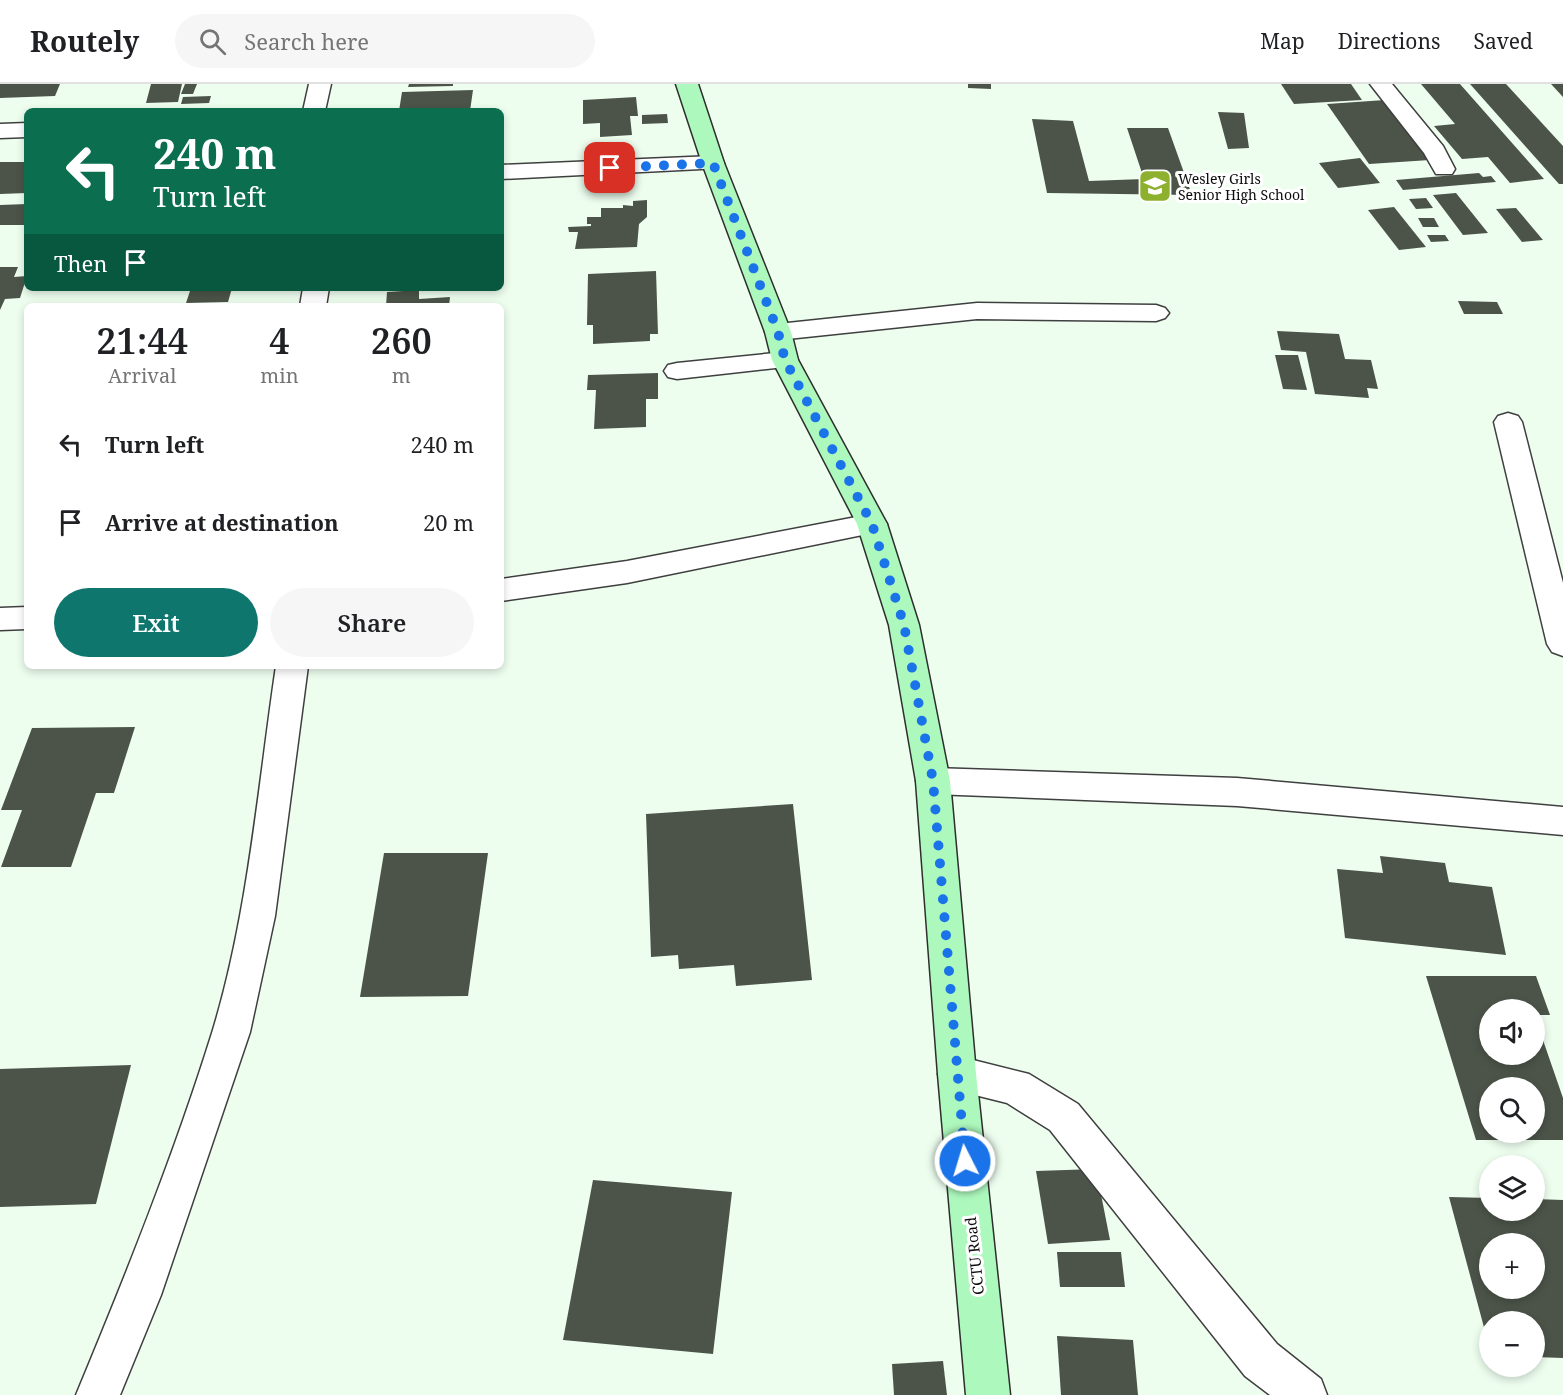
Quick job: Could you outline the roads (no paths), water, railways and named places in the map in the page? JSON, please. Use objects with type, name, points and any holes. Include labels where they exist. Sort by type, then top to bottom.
[{"type":"street","points":[[315,108],[320,84]]},
{"type":"street","name":"CCTU Road","points":[[687,84],[713,163],[781,346],[872,524],[904,625],[933,781],[957,1074],[988,1395]]},
{"type":"street","points":[[1381,84],[1435,151],[1444,169]]},
{"type":"street","points":[[0,131],[24,130]]},
{"type":"street","points":[[504,172],[713,163]]},
{"type":"street","points":[[677,371],[781,346],[976,310],[1155,313]]},
{"type":"street","points":[[1508,422],[1563,644]]},
{"type":"street","points":[[504,590],[627,572],[872,524]]},
{"type":"street","points":[[0,619],[24,618]]},
{"type":"street","points":[[98,1395],[140,1294],[231,1032],[257,916],[292,669]]},
{"type":"street","points":[[933,781],[1237,792],[1563,821]]},
{"type":"street","points":[[957,1074],[1015,1087],[1064,1116],[1261,1360],[1305,1395]]},
{"type":"place","name":"Wesley Girls Senior High School","points":[[1155,186]]}]
